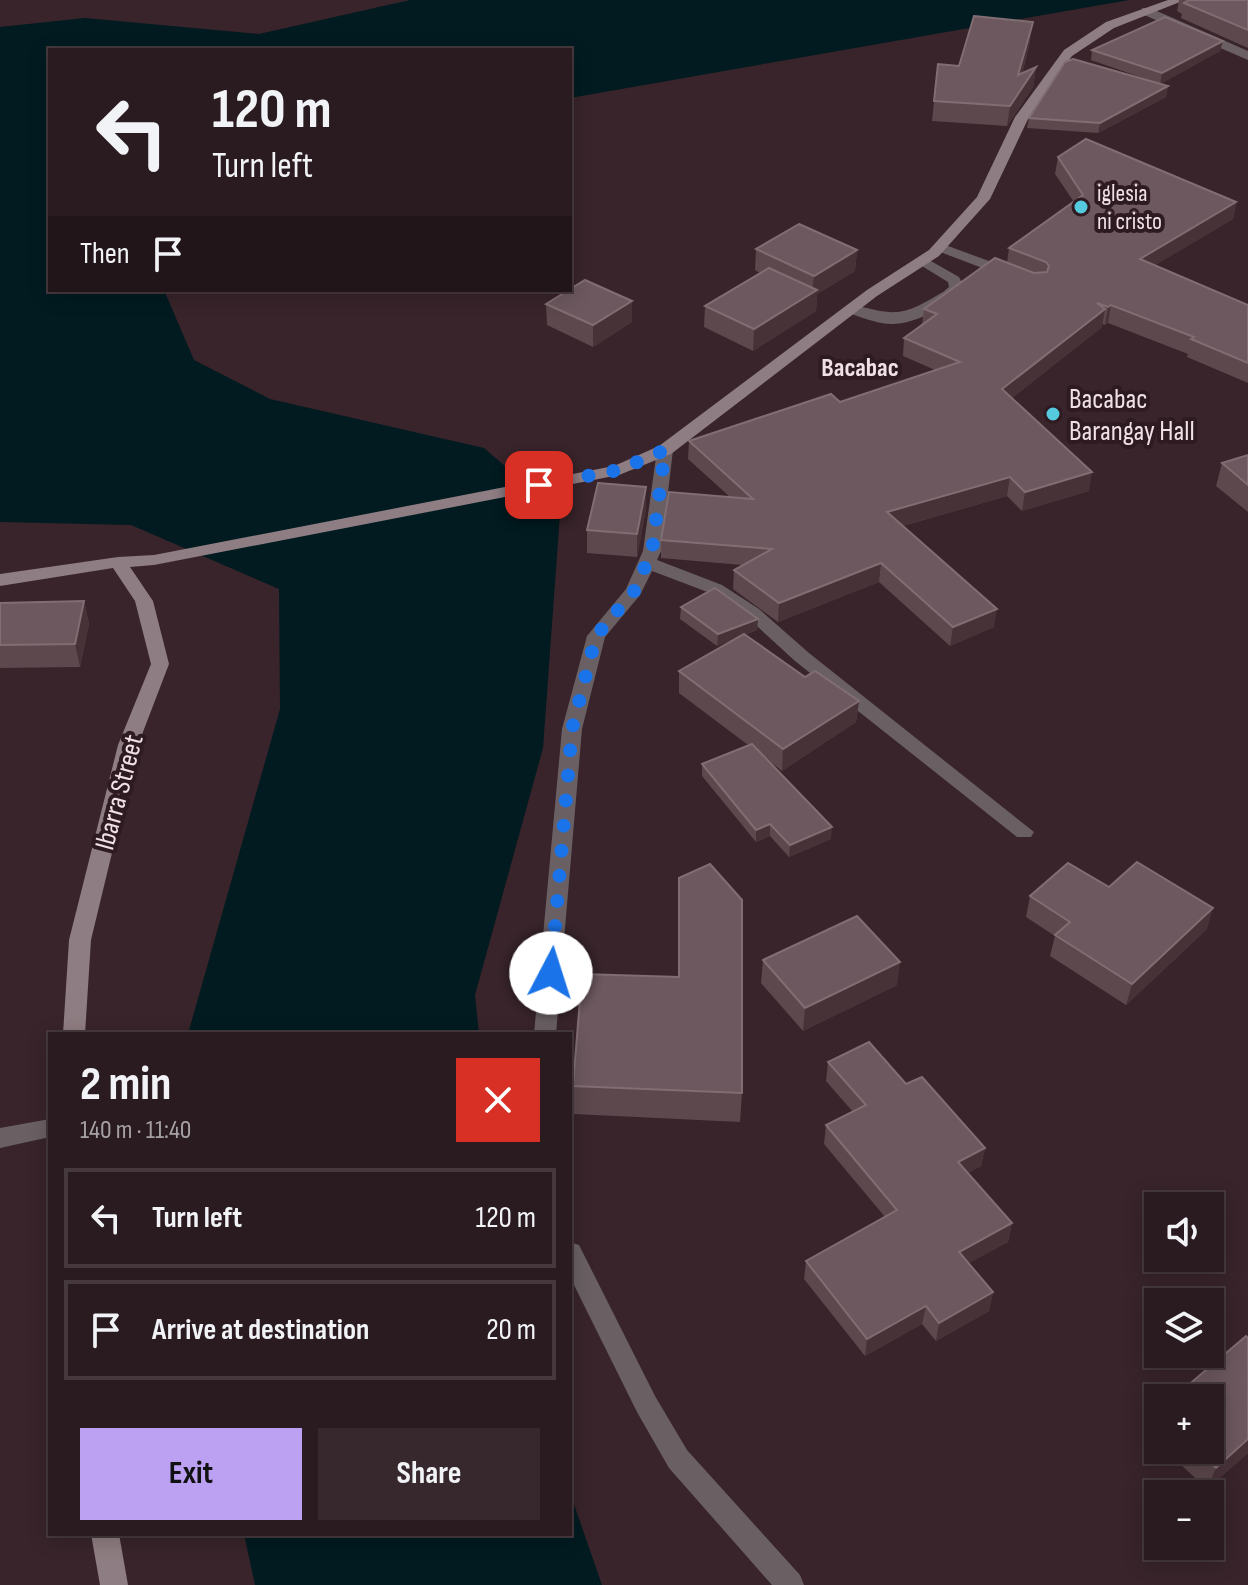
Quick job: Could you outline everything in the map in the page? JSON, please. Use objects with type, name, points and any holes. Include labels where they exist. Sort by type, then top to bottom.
[{"type":"street","points":[[0,580],[118,562],[154,560],[619,470],[665,450],[851,309],[940,247],[983,199],[1022,117],[1069,61],[1068,53],[1110,25],[1179,0]]},
{"type":"street","points":[[1146,11],[1248,56]]},
{"type":"street","points":[[940,247],[1023,279]]},
{"type":"street","points":[[851,309],[891,321],[908,318],[951,295],[957,287],[954,280],[922,260]]},
{"type":"street","points":[[545,1032],[572,729],[596,636],[634,591],[652,551],[665,450]]},
{"type":"street","name":"Ibarra Street","points":[[74,1032],[80,940],[128,745],[160,664],[144,601],[118,562]]},
{"type":"street","points":[[647,563],[716,589],[753,613],[802,657],[1024,832]]},
{"type":"street","points":[[0,1138],[48,1128]]},
{"type":"street","points":[[572,1256],[646,1404],[678,1459],[790,1585]]},
{"type":"street","points":[[105,1536],[114,1585]]},
{"type":"water","points":[[410,0],[1129,0],[572,98],[572,48],[48,48],[48,292],[165,292],[194,360],[270,399],[484,448],[560,514],[543,748],[475,995],[479,1032],[189,1032],[280,709],[279,589],[131,525],[0,522],[0,27],[85,18],[259,34]]},
{"type":"water","points":[[572,1499],[602,1585],[255,1585],[244,1536],[572,1536]]},
{"type":"building","points":[[1189,0],[1248,0],[1248,30],[1184,3]]},
{"type":"building","points":[[974,16],[1033,22],[1018,75],[1036,67],[1010,106],[934,101],[938,64],[959,66]]},
{"type":"building","points":[[1165,17],[1223,41],[1162,73],[1092,50]]},
{"type":"building","points":[[1073,59],[1168,86],[1100,123],[1029,118],[1065,62]]},
{"type":"building","points":[[1086,139],[1236,202],[1140,259],[1248,305],[1248,363],[1191,339],[1194,337],[1111,305],[1108,307],[1097,303],[1105,309],[1002,389],[1092,472],[1025,492],[1010,477],[887,512],[997,609],[953,627],[881,563],[779,603],[734,570],[772,549],[661,540],[669,492],[753,499],[689,441],[831,394],[840,402],[960,362],[904,338],[937,314],[924,309],[995,258],[1034,273],[1047,272],[1049,266],[1046,262],[1009,248],[1083,195],[1058,157]]},
{"type":"building","points":[[799,224],[857,250],[814,276],[756,249]]},
{"type":"building","points":[[769,268],[817,290],[754,329],[705,306]]},
{"type":"building","points":[[585,280],[632,301],[593,325],[546,304],[566,292],[572,292],[572,288]]},
{"type":"building","points":[[1248,455],[1248,485],[1222,463]]},
{"type":"building","points":[[598,483],[646,487],[637,534],[587,530]]},
{"type":"building","points":[[715,588],[758,619],[718,634],[681,607]]},
{"type":"building","points":[[84,601],[75,644],[0,645],[0,603]]},
{"type":"building","points":[[744,634],[805,677],[815,671],[859,701],[783,749],[679,671]]},
{"type":"building","points":[[752,744],[832,827],[790,845],[770,824],[756,830],[702,764]]},
{"type":"building","points":[[1137,862],[1213,908],[1132,984],[1055,935],[1070,922],[1030,896],[1068,863],[1109,887]]},
{"type":"building","points":[[710,864],[742,900],[742,1093],[573,1086],[582,974],[679,977],[679,878]]},
{"type":"building","points":[[857,916],[900,962],[805,1008],[763,960]]},
{"type":"building","points":[[869,1042],[906,1084],[922,1077],[985,1148],[958,1162],[1012,1223],[959,1252],[993,1292],[939,1323],[926,1306],[867,1339],[806,1261],[897,1210],[826,1125],[866,1105],[828,1062]]},
{"type":"building","points":[[1246,1336],[1248,1338],[1248,1439],[1224,1461],[1224,1384],[1189,1384],[1208,1368],[1224,1368],[1224,1355]]},
{"type":"place","name":"iglesia ni cristo","points":[[1081,207]]},
{"type":"place","name":"Bacabac Barangay Hall","points":[[1053,414]]},
{"type":"district","name":"Bacabac","points":[[860,367]]},
{"type":"route","points":[[539,485],[619,470],[665,450],[652,551],[634,591],[596,636],[572,729],[551,973]]}]
